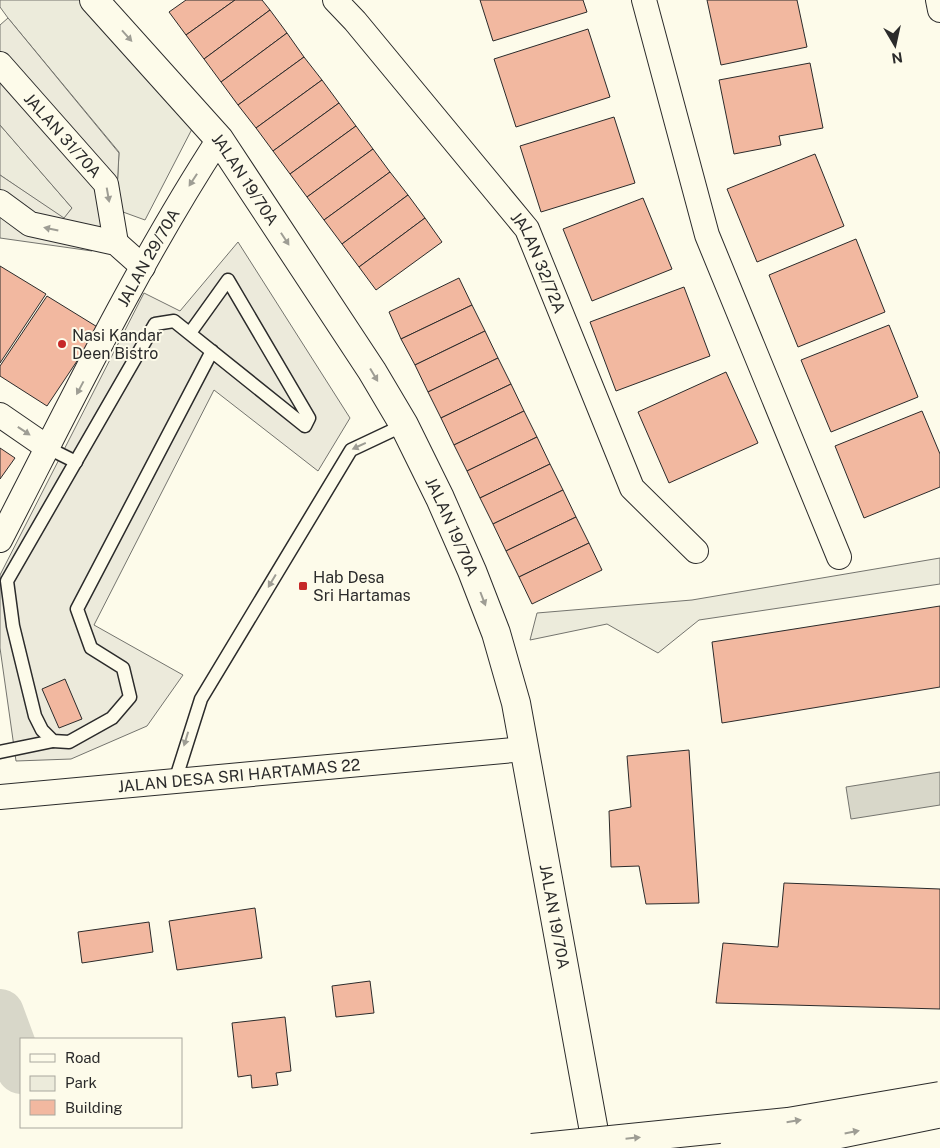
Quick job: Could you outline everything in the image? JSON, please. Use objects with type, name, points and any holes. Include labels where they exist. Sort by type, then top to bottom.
[{"type":"main road","name":"JALAN 19/70A","points":[[94,0],[219,139],[372,371],[404,425],[472,571],[496,633],[516,703],[532,781],[598,1148]]},
{"type":"main road","points":[[532,1148],[788,1122],[940,1096]]},
{"type":"main road","points":[[734,1148],[820,1138],[940,1114]]},
{"type":"street","name":"JALAN 32/72A","points":[[335,0],[355,21],[527,229],[632,488],[696,551]]},
{"type":"street","points":[[644,0],[707,236],[839,557]]},
{"type":"street","points":[[938,0],[940,10]]},
{"type":"street","name":"JALAN 31/70A","points":[[0,64],[106,184],[116,243]]},
{"type":"street","name":"JALAN 29/70A","points":[[0,540],[143,267],[185,192],[219,139]]},
{"type":"street","points":[[0,202],[30,224],[116,243],[143,267]]},
{"type":"street","points":[[0,415],[48,448]]},
{"type":"street","name":"JALAN DESA SRI HARTAMAS 22","points":[[0,797],[525,749]]},
{"type":"street","name":"JALAN DESA SRI HARTAMAS 22","points":[[478,754],[509,760],[532,781]]},
{"type":"lane","points":[[53,741],[42,730],[35,716],[13,626],[7,581],[155,324],[174,321],[305,426],[309,418],[228,280],[190,333]]},
{"type":"lane","points":[[0,752],[53,741],[69,742],[112,718],[130,697],[123,668],[91,648],[77,609],[212,352]]},
{"type":"lane","points":[[174,781],[201,698],[351,450],[404,425]]},
{"type":"lane","points":[[48,448],[76,462]]},
{"type":"lane","points":[[0,620],[13,626]]},
{"type":"green space","points":[[0,0],[81,0],[192,129],[145,220],[123,212],[117,191],[119,152],[8,18],[0,7]]},
{"type":"green space","points":[[0,125],[72,208],[64,219],[0,175]]},
{"type":"green space","points":[[940,558],[940,584],[699,620],[658,653],[607,624],[530,640],[537,613],[692,600]]},
{"type":"shaded area","points":[[8,18],[119,153],[117,191],[123,212],[92,251],[0,238],[0,175],[64,218],[72,208],[0,125],[0,25]]},
{"type":"shaded area","points":[[238,242],[350,418],[318,471],[214,390],[94,625],[183,675],[147,726],[71,759],[16,761],[0,648],[0,575],[144,293],[180,311]]},
{"type":"shaded area","points":[[940,772],[940,805],[851,819],[846,787]]},
{"type":"building","points":[[186,0],[235,0],[186,35],[169,12]]},
{"type":"building","points":[[235,0],[262,0],[270,10],[204,59],[186,35]]},
{"type":"building","points":[[480,0],[583,0],[587,12],[493,41]]},
{"type":"building","points":[[707,0],[797,0],[807,47],[721,65]]},
{"type":"building","points":[[270,10],[287,33],[221,82],[204,59]]},
{"type":"building","points":[[588,29],[610,97],[516,127],[494,59]]},
{"type":"building","points":[[287,33],[304,57],[238,105],[221,82]]},
{"type":"building","points":[[304,57],[322,80],[256,128],[238,105]]},
{"type":"building","points":[[810,63],[823,128],[779,136],[781,145],[734,154],[719,80]]},
{"type":"building","points":[[322,80],[339,103],[273,151],[256,128]]},
{"type":"building","points":[[339,103],[356,126],[290,174],[273,151]]},
{"type":"building","points":[[614,117],[635,183],[541,212],[520,146]]},
{"type":"building","points":[[356,126],[373,149],[307,197],[290,174]]},
{"type":"building","points":[[373,149],[390,172],[324,220],[307,197]]},
{"type":"building","points":[[815,154],[844,226],[757,262],[727,189]]},
{"type":"building","points":[[390,172],[408,195],[342,244],[324,220]]},
{"type":"building","points":[[408,195],[425,218],[359,267],[342,244]]},
{"type":"building","points":[[643,198],[672,269],[592,301],[563,229]]},
{"type":"building","points":[[425,218],[442,242],[376,290],[359,267]]},
{"type":"building","points":[[856,239],[885,312],[798,347],[769,275]]},
{"type":"building","points":[[0,266],[46,294],[0,363]]},
{"type":"building","points":[[459,278],[472,305],[401,339],[389,312]]},
{"type":"building","points":[[684,287],[710,356],[616,391],[590,322]]},
{"type":"building","points":[[47,296],[99,328],[47,406],[0,376],[0,366]]},
{"type":"building","points":[[472,305],[485,331],[415,365],[401,339]]},
{"type":"building","points":[[889,325],[918,397],[831,432],[801,360]]},
{"type":"building","points":[[485,331],[498,358],[428,392],[415,365]]},
{"type":"building","points":[[498,358],[511,384],[441,418],[428,392]]},
{"type":"building","points":[[726,372],[758,443],[669,483],[638,412]]},
{"type":"building","points":[[511,384],[524,411],[454,445],[441,418]]},
{"type":"building","points":[[524,411],[537,437],[467,471],[454,445]]},
{"type":"building","points":[[922,411],[940,454],[940,487],[864,518],[835,446]]},
{"type":"building","points":[[537,437],[550,464],[480,498],[467,471]]},
{"type":"building","points":[[0,448],[15,458],[0,479]]},
{"type":"building","points":[[550,464],[563,490],[493,524],[480,498]]},
{"type":"building","points":[[563,490],[576,517],[506,551],[493,524]]},
{"type":"building","points":[[576,517],[589,543],[519,577],[506,551]]},
{"type":"building","points":[[589,543],[602,570],[532,604],[519,577]]},
{"type":"building","points":[[940,606],[940,687],[722,723],[712,642]]},
{"type":"building","points":[[65,679],[82,719],[59,728],[42,689]]},
{"type":"building","points":[[689,750],[699,903],[646,904],[639,866],[611,867],[609,811],[631,807],[627,756]]},
{"type":"building","points":[[784,883],[940,889],[940,1009],[716,1003],[723,943],[778,947]]},
{"type":"building","points":[[255,908],[262,958],[177,970],[169,921]]},
{"type":"building","points":[[149,922],[153,952],[82,963],[78,932]]},
{"type":"building","points":[[370,981],[374,1013],[336,1017],[332,986]]},
{"type":"building","points":[[285,1017],[291,1071],[276,1073],[278,1085],[252,1088],[251,1075],[238,1077],[232,1023]]},
{"type":"waterway","points":[[0,1013],[20,1067]]},
{"type":"place","name":"Nasi Kandar Deen Bistro","points":[[62,344]]},
{"type":"place","name":"Hab Desa Sri Hartamas","points":[[303,586]]}]
